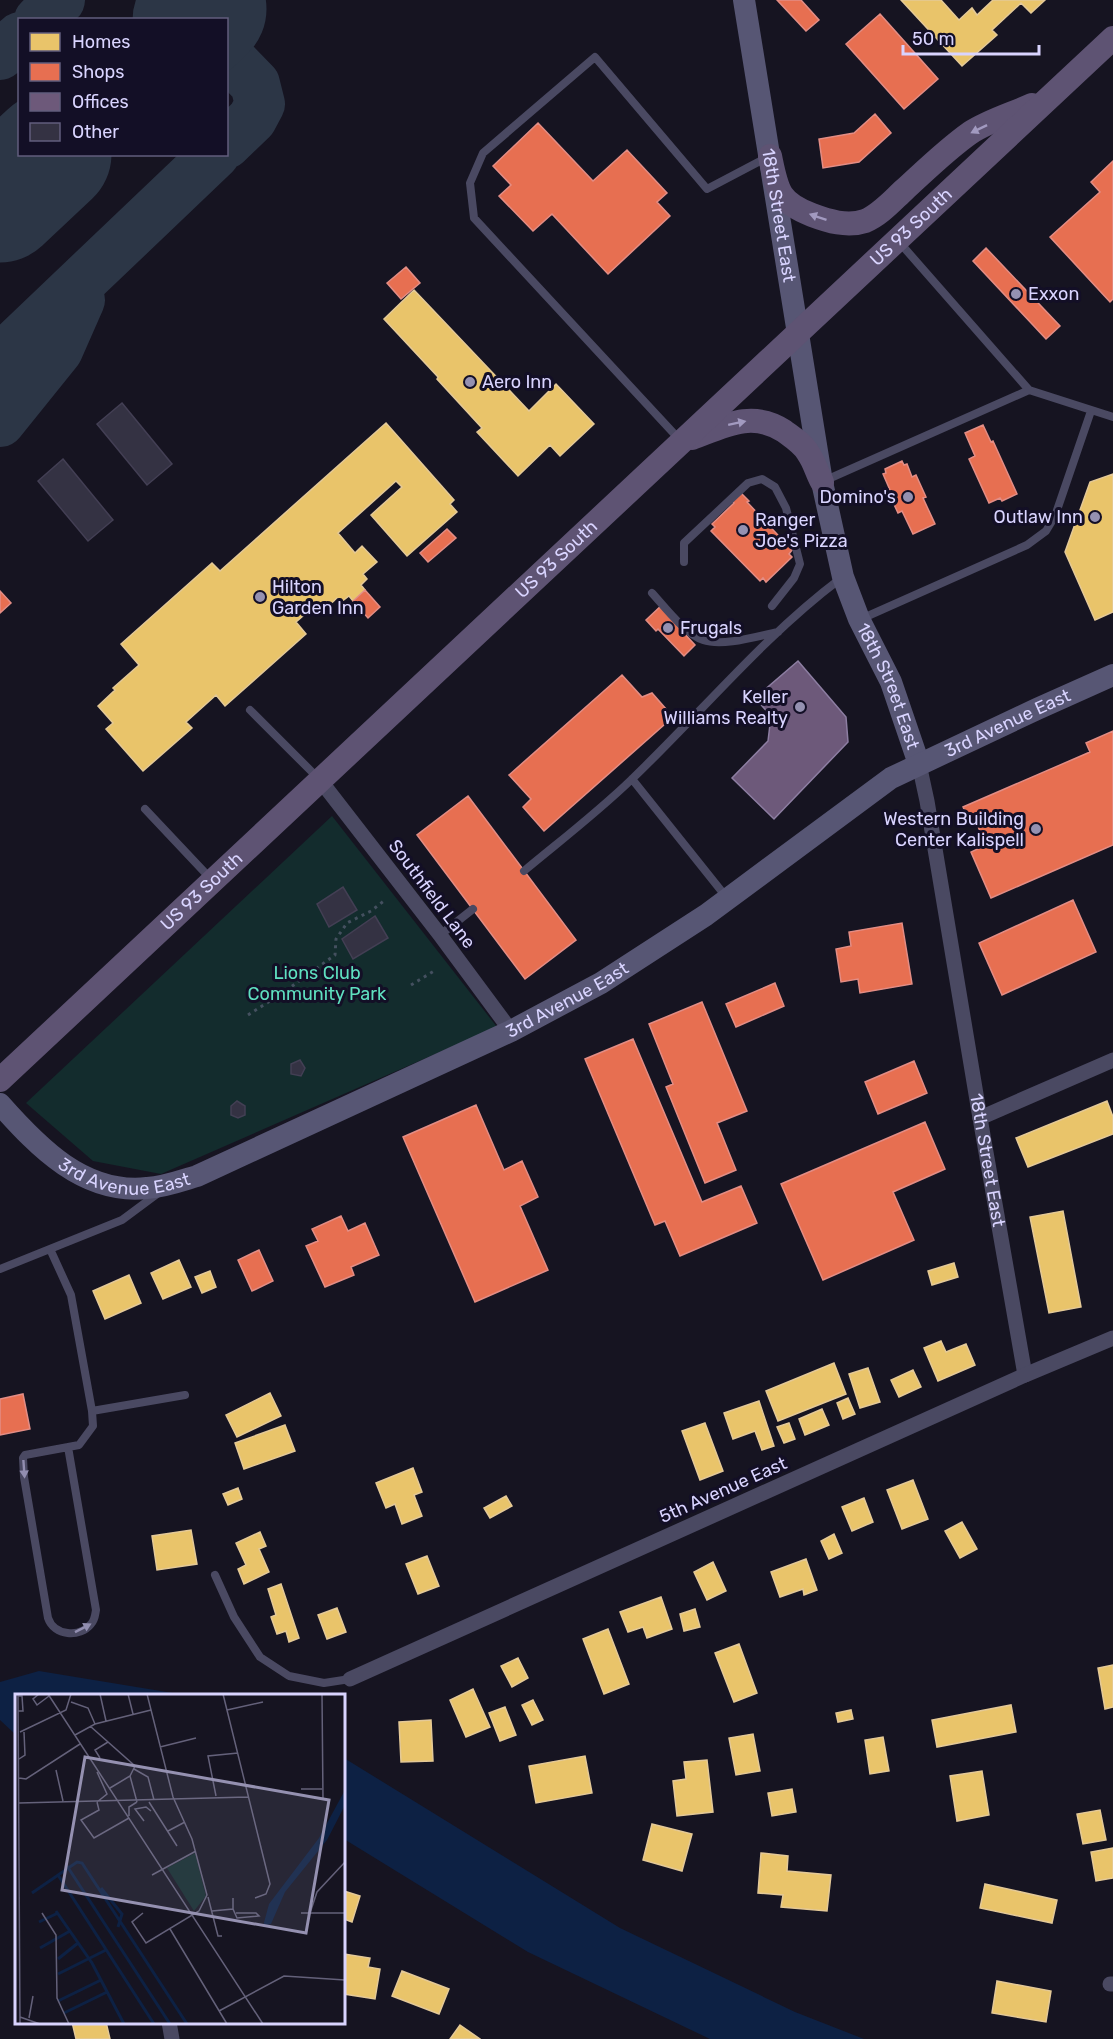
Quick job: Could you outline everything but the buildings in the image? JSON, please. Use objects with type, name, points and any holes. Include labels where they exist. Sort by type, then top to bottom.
[{"type":"main road","name":"US 93 South","points":[[0,1080],[1113,38]]},
{"type":"main road","points":[[770,156],[776,185],[784,200],[798,209],[832,222],[848,224],[866,220],[886,206],[972,131],[1051,97]]},
{"type":"main road","points":[[682,441],[731,423],[753,420],[774,425],[808,452],[822,482]]},
{"type":"street","name":"18th Street East","points":[[744,0],[822,482],[843,577],[859,619],[891,682],[919,764],[1025,1375]]},
{"type":"street","name":"3rd Avenue East","points":[[0,1104],[29,1137],[62,1164],[86,1178],[145,1189],[197,1176],[511,1031],[600,983],[684,930],[891,778],[1113,675]]},
{"type":"street","name":"Southfield Lane","points":[[320,780],[511,1031]]},
{"type":"street","points":[[980,1118],[1113,1060]]},
{"type":"street","name":"5th Avenue East","points":[[350,1678],[1025,1375],[1113,1338]]},
{"type":"street","points":[[169,2024],[172,2039]]},
{"type":"lane","points":[[682,441],[474,218],[470,183],[483,153],[595,57],[707,189],[770,156]]},
{"type":"lane","points":[[898,241],[1029,390],[1113,417]]},
{"type":"lane","points":[[822,482],[1029,390]]},
{"type":"lane","points":[[859,619],[1027,545],[1046,531],[1054,516],[1091,411]]},
{"type":"lane","points":[[684,562],[684,543],[748,483],[762,479],[775,487],[786,508],[800,564],[794,578],[772,606]]},
{"type":"lane","points":[[524,871],[591,817],[805,606],[843,577]]},
{"type":"lane","points":[[652,593],[680,624],[703,640],[730,642],[779,632]]},
{"type":"lane","points":[[250,710],[320,780]]},
{"type":"lane","points":[[632,779],[728,899]]},
{"type":"lane","points":[[145,809],[213,881]]},
{"type":"lane","points":[[440,935],[473,909]]},
{"type":"lane","points":[[0,1269],[122,1220],[168,1185]]},
{"type":"lane","points":[[50,1249],[71,1295],[94,1423],[79,1444],[25,1455],[23,1458],[24,1477],[48,1618],[50,1625],[62,1633],[85,1629],[91,1624],[96,1610],[68,1447]]},
{"type":"lane","points":[[92,1411],[184,1395]]},
{"type":"lane","points":[[215,1575],[234,1617],[260,1657],[289,1676],[324,1683],[350,1678]]},
{"type":"path","points":[[248,1016],[335,955],[336,939],[346,923],[371,911],[385,900]]},
{"type":"path","points":[[411,985],[434,971]]},
{"type":"green space","name":"Lions Club Community Park","points":[[332,816],[497,1027],[161,1174],[93,1161],[26,1103]]},
{"type":"water","points":[[39,1671],[179,1694],[15,1694],[15,1734],[0,1720],[0,1682]]},
{"type":"water","points":[[345,1759],[620,1928],[795,2012],[864,2039],[710,2039],[528,1952],[345,1840]]},
{"type":"taxiway","points":[[41,18],[60,0]]},
{"type":"taxiway","points":[[177,0],[192,18]]},
{"type":"taxiway","points":[[0,55],[18,39]]},
{"type":"taxiway","points":[[228,56],[255,84],[260,104],[252,119],[228,142]]},
{"type":"taxiway","points":[[0,359],[213,156]]},
{"type":"taxiway","points":[[0,422],[58,350],[80,300]]},
{"type":"runway","points":[[196,18],[205,9]]},
{"type":"runway","points":[[0,201],[48,156]]},
{"type":"place","name":"Exxon","points":[[1016,294]]},
{"type":"place","name":"Aero Inn","points":[[470,382]]},
{"type":"place","name":"Domino's","points":[[908,497]]},
{"type":"place","name":"Outlaw Inn","points":[[1095,517]]},
{"type":"place","name":"Ranger Joe's Pizza","points":[[743,530]]},
{"type":"place","name":"Hilton Garden Inn","points":[[260,597]]},
{"type":"place","name":"Frugals","points":[[668,628]]},
{"type":"place","name":"Keller Williams Realty","points":[[800,707]]},
{"type":"place","name":"Western Building Center Kalispell","points":[[1036,829]]}]
